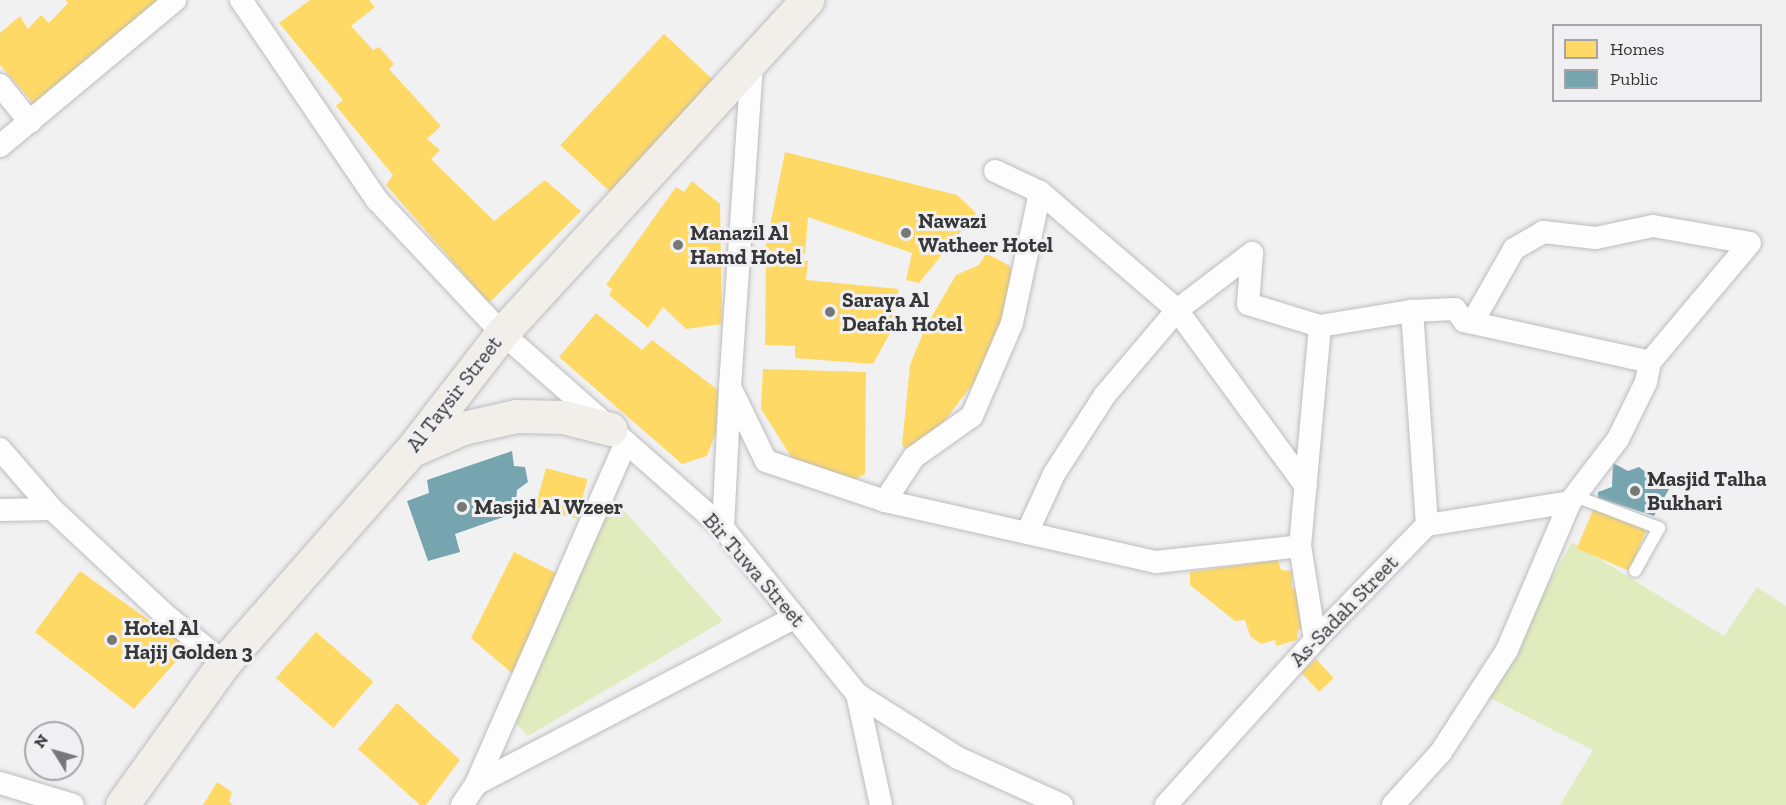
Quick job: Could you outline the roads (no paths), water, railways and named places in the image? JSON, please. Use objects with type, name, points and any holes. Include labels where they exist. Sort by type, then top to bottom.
[{"type":"highway","name":"Al Taysir Street","points":[[122,805],[224,663],[412,449],[502,333],[752,64],[807,0]]},
{"type":"highway","points":[[412,449],[463,428],[516,416],[563,417],[618,436]]},
{"type":"street","points":[[0,146],[175,0]]},
{"type":"street","name":"Bir Tuwa Street","points":[[242,0],[376,200],[502,333],[723,528],[857,694],[881,805]]},
{"type":"street","points":[[723,528],[730,387],[752,64]]},
{"type":"street","points":[[0,85],[30,122]]},
{"type":"street","points":[[995,171],[1040,192],[1177,310],[1306,486]]},
{"type":"street","points":[[885,501],[914,457],[972,416],[1012,323],[1040,192]]},
{"type":"street","points":[[1393,805],[1441,752],[1507,650],[1573,499],[1618,439],[1646,382],[1650,362],[1750,243],[1653,226],[1596,238],[1543,232],[1514,249],[1472,323]]},
{"type":"street","points":[[1027,533],[1054,474],[1104,395],[1177,310],[1251,253],[1248,304],[1320,326],[1412,311],[1455,309],[1464,321],[1650,362]]},
{"type":"street","points":[[1412,311],[1427,525],[1573,499]]},
{"type":"street","points":[[1315,640],[1300,546],[1320,326]]},
{"type":"street","points":[[730,387],[766,461],[885,501],[1156,562],[1300,546]]},
{"type":"street","points":[[462,805],[476,784],[618,436]]},
{"type":"street","points":[[0,449],[52,509],[163,614],[224,663]]},
{"type":"street","points":[[0,510],[52,509]]},
{"type":"street","name":"As-Sadah Street","points":[[1166,805],[1315,640],[1427,525]]},
{"type":"street","points":[[476,784],[795,617]]},
{"type":"street","points":[[857,694],[958,758],[1062,805]]},
{"type":"street","points":[[0,783],[73,805]]},
{"type":"lane","points":[[1573,499],[1659,528],[1635,571]]},
{"type":"place","name":"Nawazi Watheer Hotel","points":[[906,233]]},
{"type":"place","name":"Manazil Al Hamd Hotel","points":[[678,245]]},
{"type":"place","name":"Saraya Al Deafah Hotel","points":[[830,312]]},
{"type":"place","name":"Masjid Talha Bukhari","points":[[1635,491]]},
{"type":"place","name":"Masjid Al Wzeer","points":[[462,507]]},
{"type":"place","name":"Hotel Al Hajij Golden 3","points":[[112,640]]}]
